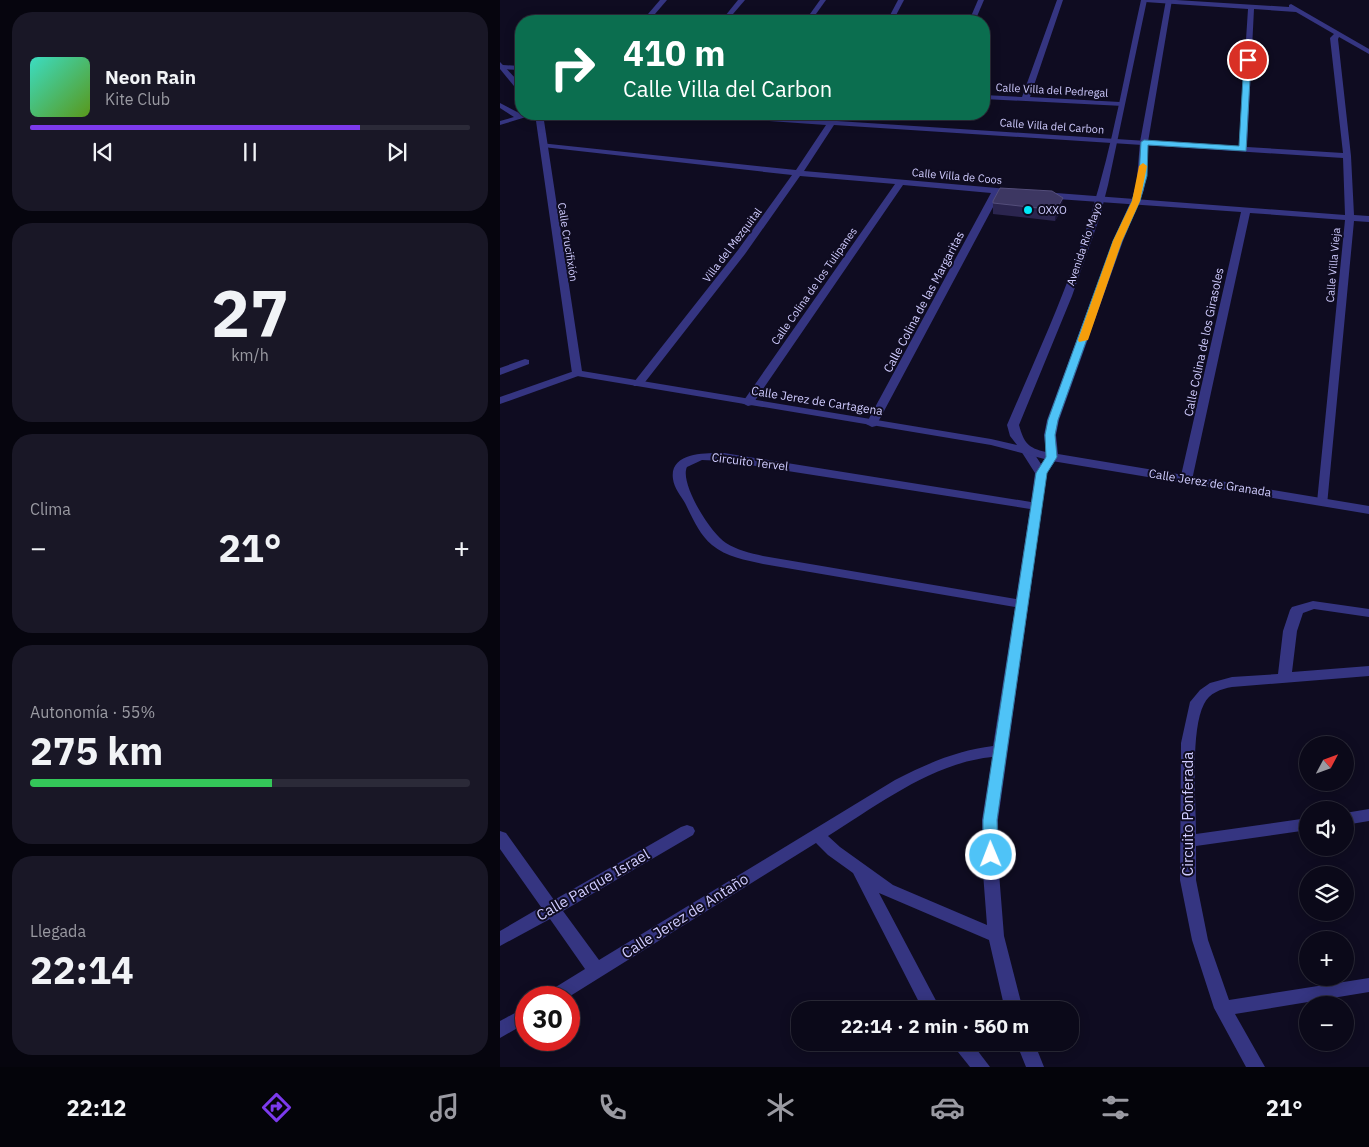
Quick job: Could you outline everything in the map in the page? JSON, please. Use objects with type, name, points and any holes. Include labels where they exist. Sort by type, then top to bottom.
[{"type":"street","points":[[650,15],[664,0]]},
{"type":"street","points":[[729,15],[742,0]]},
{"type":"street","points":[[812,15],[823,0]]},
{"type":"street","points":[[893,15],[901,0]]},
{"type":"street","points":[[975,15],[981,0]]},
{"type":"street","points":[[1024,100],[1060,0]]},
{"type":"street","points":[[1145,0],[1297,10]]},
{"type":"street","name":"Avenida Río Mayo","points":[[1041,473],[1016,436],[1013,425],[1067,296],[1100,199],[1145,0]]},
{"type":"street","points":[[1280,0],[1369,52]]},
{"type":"street","points":[[1012,1001],[996,936],[991,873],[990,820],[1020,604],[1041,473],[1052,457],[1050,435],[1053,420],[1118,241],[1136,201],[1143,176],[1144,142],[1168,1]]},
{"type":"street","points":[[1243,149],[1251,7]]},
{"type":"street","name":"Calle Villa Vieja","points":[[1323,502],[1350,217],[1347,156],[1334,38],[1339,34]]},
{"type":"street","points":[[501,66],[515,67]]},
{"type":"street","points":[[501,66],[515,82]]},
{"type":"street","name":"Calle Villa del Pedregal","points":[[990,97],[1120,104]]},
{"type":"street","points":[[500,105],[515,114]]},
{"type":"street","points":[[500,123],[515,118]]},
{"type":"street","name":"Calle Crucifixión","points":[[540,120],[577,373]]},
{"type":"street","name":"Calle Villa del Carbon","points":[[777,120],[1347,156]]},
{"type":"street","name":"Villa del Mezquital","points":[[638,384],[736,262],[800,173],[833,120]]},
{"type":"street","name":"Calle Villa de Coos","points":[[543,146],[800,173],[1030,194],[1369,219]]},
{"type":"street","name":"Calle Colina de los Tulipanes","points":[[748,403],[901,182]]},
{"type":"street","name":"Calle Colina de las Margaritas","points":[[872,424],[997,191]]},
{"type":"street","name":"Calle Colina de los Girasoles","points":[[1186,480],[1246,209]]},
{"type":"street","points":[[500,372],[525,362]]},
{"type":"street","points":[[500,401],[577,373]]},
{"type":"street","name":"Calle Jerez de Cartagena","points":[[577,373],[872,424],[992,442],[1052,457]]},
{"type":"street","name":"Circuito Tervel","points":[[1020,604],[763,560],[729,550],[716,542],[700,523],[679,480],[679,472],[682,465],[689,459],[709,456],[724,457],[1037,506]]},
{"type":"street","name":"Calle Jerez de Granada","points":[[1052,457],[1369,510]]},
{"type":"street","points":[[1284,678],[1290,631],[1297,610],[1313,605],[1369,613]]},
{"type":"street","name":"Circuito Ponferada","points":[[1256,1067],[1223,1008],[1198,931],[1188,880],[1188,743],[1197,702],[1215,686],[1232,682],[1369,671]]},
{"type":"street","name":"Calle Jerez de Antaño","points":[[571,986],[900,784],[944,762],[975,752],[1000,751]]},
{"type":"street","points":[[1354,818],[1369,816]]},
{"type":"street","points":[[1188,841],[1299,825]]},
{"type":"street","name":"Calle Parque Israel","points":[[500,939],[687,831]]},
{"type":"street","points":[[817,834],[834,851],[887,890],[996,936]]},
{"type":"street","points":[[500,837],[550,910],[596,970]]},
{"type":"street","points":[[859,869],[927,1001]]},
{"type":"street","points":[[1223,1008],[1369,985]]},
{"type":"street","points":[[500,1030],[515,1021]]},
{"type":"street","points":[[967,1051],[981,1067]]},
{"type":"street","points":[[1029,1051],[1035,1067]]},
{"type":"building","points":[[1000,188],[1052,191],[1063,198],[1056,210],[993,203]]},
{"type":"slow traffic","points":[[1083,340],[1118,241],[1140,190],[1143,166]]},
{"type":"place","name":"OXXO","points":[[1028,210]]},
{"type":"route","points":[[991,855],[990,820],[1020,604],[1041,473],[1052,457],[1050,435],[1053,420],[1118,241],[1140,190],[1143,176],[1144,142],[1243,149],[1248,60]]}]
